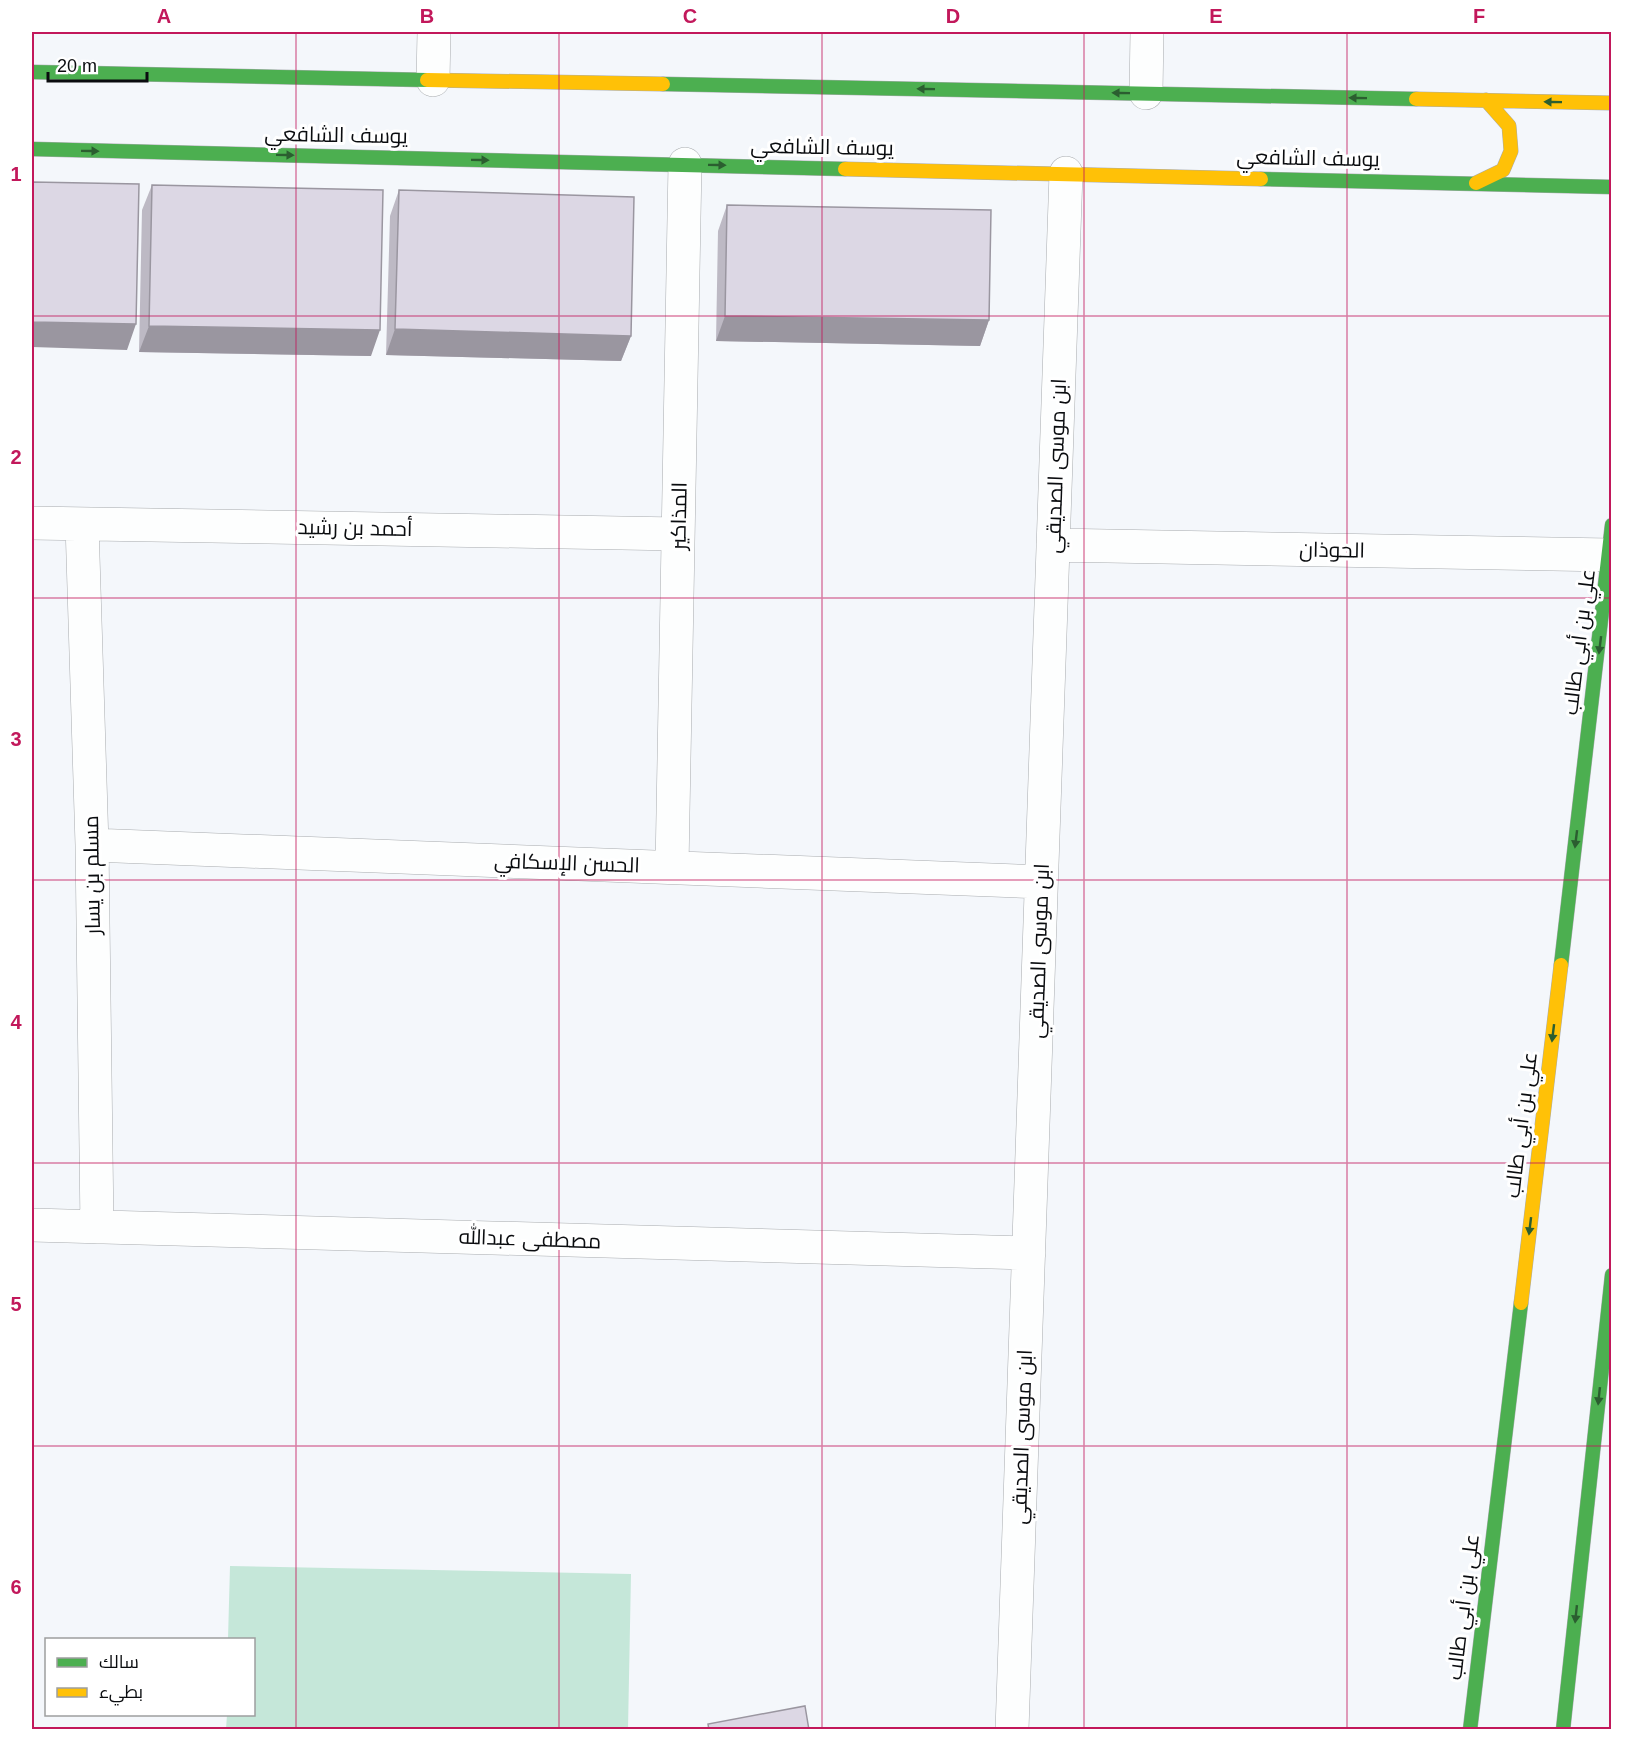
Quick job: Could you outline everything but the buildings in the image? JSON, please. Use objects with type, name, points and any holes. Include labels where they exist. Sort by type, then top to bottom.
[{"type":"street","points":[[433,80],[434,32]]},
{"type":"street","points":[[1146,93],[1147,32]]},
{"type":"street","points":[[32,72],[1611,103]]},
{"type":"street","points":[[1476,183],[1503,170],[1510,151],[1509,126],[1486,100]]},
{"type":"street","name":"يوسف الشافعي","points":[[32,149],[1611,187]]},
{"type":"street","name":"المذاكير","points":[[672,867],[685,164]]},
{"type":"street","name":"ابن موسى الصديقي","points":[[1012,1730],[1066,173]]},
{"type":"street","name":"أحمد بن رشيد","points":[[32,523],[678,534]]},
{"type":"street","name":"مسلم بن يسار","points":[[82,524],[92,845],[97,1227]]},
{"type":"street","name":"الحوذان","points":[[1053,545],[1611,540]]},
{"type":"street","name":"علي بن أبي طالب","points":[[1470,1730],[1611,540]]},
{"type":"street","name":"الحسن الإسكافي","points":[[92,845],[1041,882]]},
{"type":"street","name":"مصطفى عبدالله","points":[[32,1225],[1029,1253]]},
{"type":"street","points":[[1563,1730],[1611,1275]]},
{"type":"green space","points":[[230,1566],[631,1574],[628,1729],[226,1729],[227,1716],[255,1716],[255,1638],[228,1638]]},
{"type":"traffic: fast","points":[[32,72],[427,80]]},
{"type":"traffic: fast","points":[[663,84],[1416,99]]},
{"type":"traffic: fast","points":[[32,149],[845,169]]},
{"type":"traffic: fast","points":[[1261,179],[1612,187]]},
{"type":"traffic: fast","points":[[1561,965],[1612,525]]},
{"type":"traffic: fast","points":[[1563,1730],[1612,1275]]},
{"type":"traffic: fast","points":[[1470,1730],[1521,1303]]},
{"type":"traffic: slow","points":[[427,80],[663,84]]},
{"type":"traffic: slow","points":[[1416,99],[1612,103]]},
{"type":"traffic: slow","points":[[1476,183],[1503,170],[1511,151],[1509,126],[1486,100]]},
{"type":"traffic: slow","points":[[845,169],[1261,179]]},
{"type":"traffic: slow","points":[[1521,1303],[1561,965]]}]
